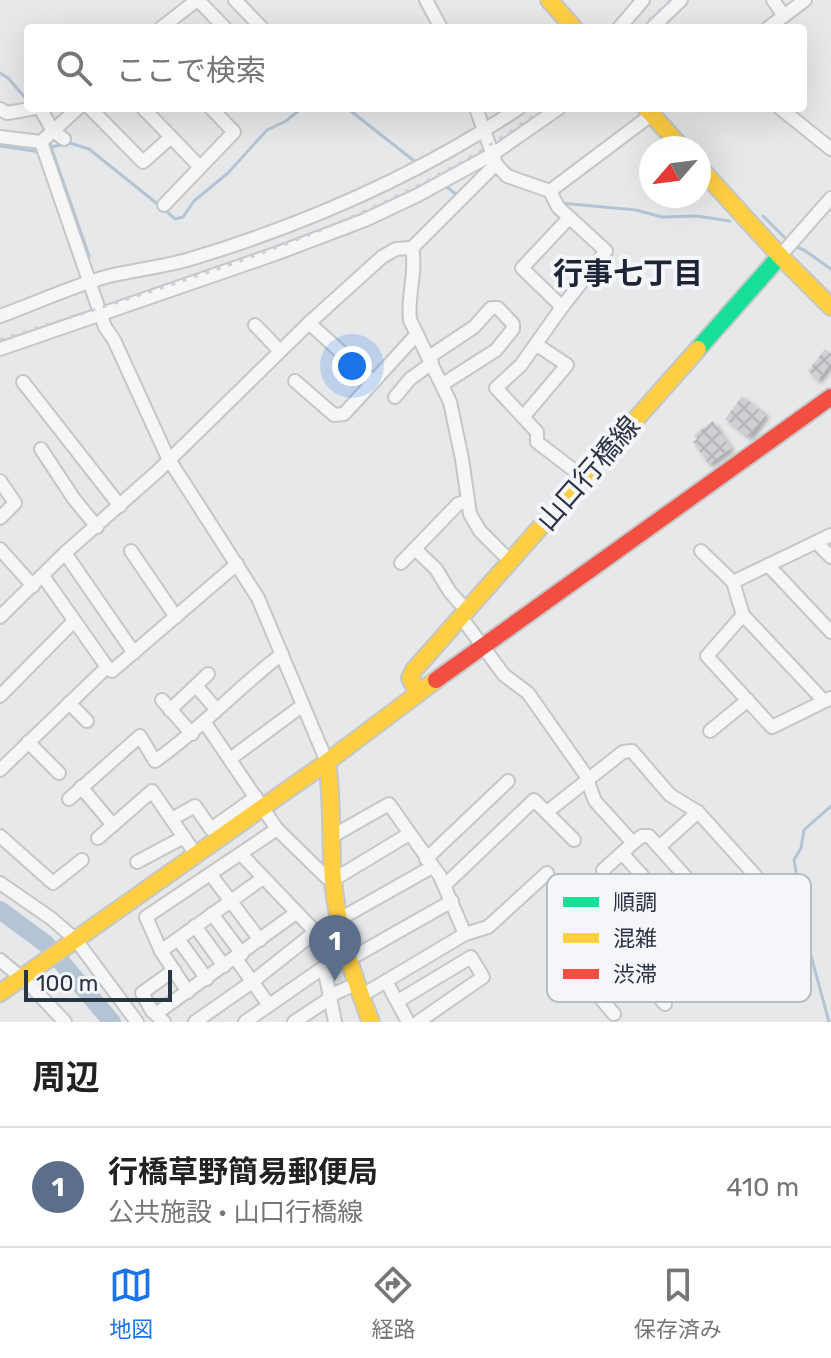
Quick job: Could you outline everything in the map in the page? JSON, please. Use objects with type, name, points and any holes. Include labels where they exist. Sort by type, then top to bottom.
[{"type":"main road","points":[[549,0],[570,24]]},
{"type":"main road","points":[[654,112],[673,136]]},
{"type":"main road","points":[[711,180],[831,307]]},
{"type":"main road","name":"山口行橋線","points":[[418,693],[410,675],[780,256]]},
{"type":"main road","points":[[0,993],[259,802],[327,762],[418,693],[831,397]]},
{"type":"main road","points":[[327,762],[333,880],[340,928],[348,960],[371,1022]]},
{"type":"street","points":[[166,24],[198,0],[221,24]]},
{"type":"street","points":[[235,0],[258,24]]},
{"type":"street","points":[[426,0],[439,24]]},
{"type":"street","points":[[622,24],[643,0]]},
{"type":"street","points":[[656,24],[681,0]]},
{"type":"street","points":[[773,0],[784,16]]},
{"type":"street","points":[[773,24],[805,0]]},
{"type":"street","points":[[0,109],[7,113],[24,110]]},
{"type":"street","points":[[41,112],[53,131],[64,139]]},
{"type":"street","points":[[0,137],[41,142],[74,112]]},
{"type":"street","points":[[94,112],[143,162],[171,137]]},
{"type":"street","points":[[147,112],[199,166]]},
{"type":"street","points":[[164,205],[234,132],[215,112]]},
{"type":"street","points":[[477,112],[495,159],[507,176],[550,191],[558,207],[606,251],[521,365],[496,388],[537,432],[537,442],[584,478]]},
{"type":"street","points":[[0,316],[107,277],[189,259],[351,201],[409,174],[513,112]]},
{"type":"street","points":[[0,617],[309,323],[382,257],[396,249],[412,248],[495,159],[554,112]]},
{"type":"street","points":[[550,191],[649,112]]},
{"type":"street","points":[[785,112],[831,149]]},
{"type":"street","points":[[41,142],[100,315],[168,458],[258,598],[327,762]]},
{"type":"street","points":[[0,349],[341,230],[495,159]]},
{"type":"street","points":[[780,256],[831,198]]},
{"type":"street","points":[[562,307],[522,268],[569,218]]},
{"type":"street","points":[[412,248],[415,266],[410,320],[443,384],[455,423],[467,501],[476,527],[510,561]]},
{"type":"street","points":[[395,397],[430,360],[474,327],[491,308],[498,308],[513,324],[513,329],[496,350],[443,384]]},
{"type":"street","points":[[309,323],[373,381]]},
{"type":"street","points":[[255,325],[280,351]]},
{"type":"street","points":[[295,381],[334,415],[344,414],[417,334]]},
{"type":"street","points":[[523,417],[567,365],[537,345]]},
{"type":"street","points":[[23,382],[120,506]]},
{"type":"street","points":[[41,449],[97,527]]},
{"type":"street","points":[[0,481],[15,503],[0,518]]},
{"type":"street","points":[[401,563],[458,504],[467,501]]},
{"type":"street","points":[[733,582],[831,535]]},
{"type":"street","points":[[816,542],[831,557]]},
{"type":"street","points":[[0,549],[33,586]]},
{"type":"street","points":[[416,550],[436,569],[483,647],[504,675],[528,693],[588,780],[595,801],[633,843]]},
{"type":"street","points":[[131,551],[176,617]]},
{"type":"street","points":[[701,551],[733,582],[743,615],[827,699],[772,727],[707,656],[743,615]]},
{"type":"street","points":[[65,553],[134,653]]},
{"type":"street","points":[[112,671],[237,564]]},
{"type":"street","points":[[768,565],[831,632]]},
{"type":"street","points":[[0,770],[107,667],[43,576]]},
{"type":"street","points":[[0,696],[74,621]]},
{"type":"street","points":[[69,799],[140,736],[155,761],[192,734],[216,709],[282,654]]},
{"type":"street","points":[[192,734],[166,705],[197,687],[208,674]]},
{"type":"street","points":[[197,687],[216,709]]},
{"type":"street","points":[[710,731],[748,700]]},
{"type":"street","points":[[69,703],[87,721]]},
{"type":"street","points":[[230,759],[303,705]]},
{"type":"street","points":[[205,723],[277,829],[326,877],[333,880],[409,834]]},
{"type":"street","points":[[28,742],[59,773]]},
{"type":"street","points":[[552,808],[628,750],[670,795],[698,812],[754,874]]},
{"type":"street","points":[[241,854],[324,941],[429,863],[508,781]]},
{"type":"street","points":[[81,787],[113,825]]},
{"type":"street","points":[[98,838],[152,791],[187,841],[137,862]]},
{"type":"street","points":[[445,885],[534,800],[574,840]]},
{"type":"street","points":[[172,819],[195,806],[211,829],[259,802]]},
{"type":"street","points":[[331,837],[389,804],[445,885],[465,934]]},
{"type":"street","points":[[659,847],[698,812]]},
{"type":"street","points":[[188,992],[161,951],[146,917],[277,829]]},
{"type":"street","points":[[0,836],[53,883],[82,860]]},
{"type":"street","points":[[603,870],[642,836],[649,836],[683,874]]},
{"type":"street","points":[[622,853],[641,874]]},
{"type":"street","points":[[294,1022],[329,998],[386,981],[465,934],[488,927],[547,873]]},
{"type":"street","points":[[211,875],[260,940]]},
{"type":"street","points":[[161,951],[263,878]]},
{"type":"street","points":[[0,883],[52,919],[137,1022]]},
{"type":"street","points":[[348,960],[452,901]]},
{"type":"street","points":[[174,970],[142,993],[152,1011],[161,1018],[188,992],[296,913]]},
{"type":"street","points":[[212,914],[234,959]]},
{"type":"street","points":[[195,926],[234,959],[269,1005]]},
{"type":"street","points":[[195,1022],[315,932]]},
{"type":"street","points":[[178,939],[207,979]]},
{"type":"street","points":[[398,1001],[471,957],[483,977],[418,1022]]},
{"type":"street","points":[[0,960],[22,976],[65,1022]]},
{"type":"street","points":[[245,1022],[324,967],[335,1022]]},
{"type":"street","points":[[386,981],[408,1022]]},
{"type":"street","points":[[604,1002],[614,1014]]},
{"type":"building","points":[[825,349],[831,354],[831,363],[818,380],[808,371]]},
{"type":"building","points":[[742,396],[766,414],[749,437],[725,419]]},
{"type":"building","points":[[713,421],[731,448],[709,464],[693,442],[697,439],[694,435]]},
{"type":"waterway","points":[[0,73],[24,96]]},
{"type":"waterway","points":[[165,210],[175,219],[183,217],[194,201],[228,173],[267,130],[297,112]]},
{"type":"waterway","points":[[352,112],[418,164]]},
{"type":"waterway","points":[[50,142],[51,147],[70,143],[89,149],[160,206]]},
{"type":"waterway","points":[[0,146],[41,152]]},
{"type":"waterway","points":[[51,147],[89,256]]},
{"type":"waterway","points":[[447,187],[458,196]]},
{"type":"waterway","points":[[560,203],[636,210],[662,217],[697,216],[730,221]]},
{"type":"waterway","points":[[763,216],[788,241]]},
{"type":"waterway","points":[[794,246],[831,269]]},
{"type":"waterway","points":[[796,874],[794,860],[801,848],[804,830],[831,806]]},
{"type":"waterway","points":[[0,910],[46,944],[112,1022]]},
{"type":"waterway","points":[[811,956],[829,1022]]},
{"type":"railway","points":[[644,24],[671,0]]},
{"type":"railway","points":[[0,340],[212,271],[351,217],[483,149],[538,112]]},
{"type":"traffic: fast","points":[[698,349],[780,256]]},
{"type":"traffic: slow","points":[[549,0],[570,24]]},
{"type":"traffic: slow","points":[[650,112],[671,136]]},
{"type":"traffic: slow","points":[[711,180],[831,307]]},
{"type":"traffic: slow","points":[[418,693],[410,678],[414,670],[698,349]]},
{"type":"traffic: slow","points":[[0,993],[327,762],[436,680]]},
{"type":"traffic: slow","points":[[327,762],[338,916],[352,970],[371,1022]]},
{"type":"traffic: jam","points":[[436,680],[831,397]]},
{"type":"place","name":"行橋草野簡易郵便局","points":[[335,981]]},
{"type":"district","name":"行事七丁目","points":[[628,274]]}]
